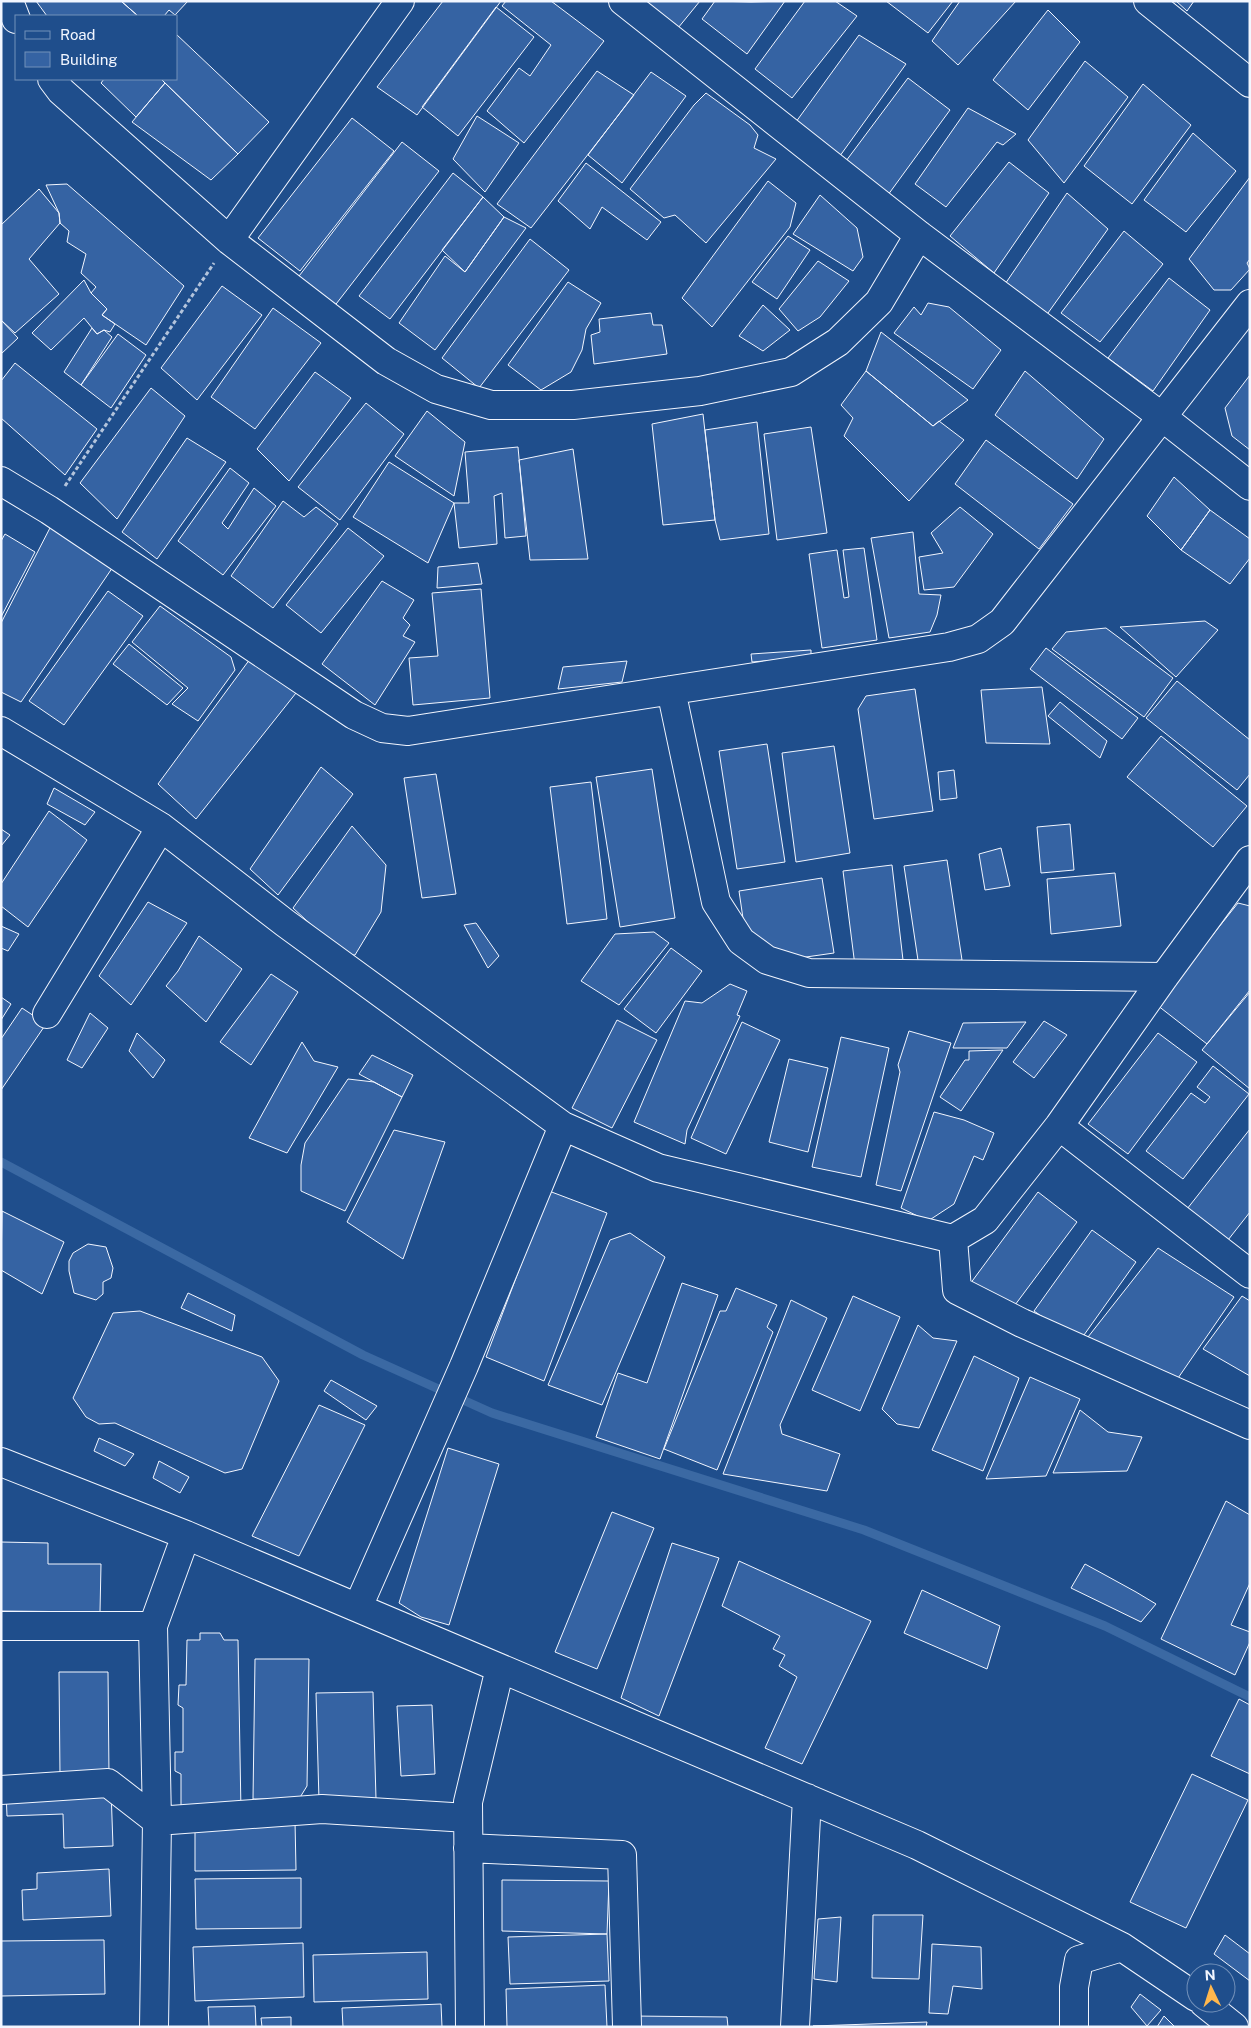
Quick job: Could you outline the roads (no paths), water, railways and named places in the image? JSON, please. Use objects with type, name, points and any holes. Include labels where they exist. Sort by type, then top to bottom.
[{"type":"street","points":[[9,1],[15,16]]},
{"type":"street","points":[[229,240],[400,1]]},
{"type":"street","points":[[623,1],[919,235],[1161,416],[1250,486]]},
{"type":"street","points":[[1148,1],[1250,83]]},
{"type":"street","points":[[53,80],[61,91],[229,240],[386,361],[436,390],[492,405],[573,405],[700,391],[791,372],[838,342],[879,302],[919,235]]},
{"type":"street","points":[[1,480],[49,510],[354,715],[382,728],[408,731],[949,647],[978,639],[1002,622],[1250,304]]},
{"type":"street","points":[[671,690],[716,902],[741,941],[767,960],[809,973],[1164,977]]},
{"type":"street","points":[[1,731],[161,827],[285,923],[563,1126],[658,1168],[953,1239],[985,1220],[1059,1126],[1164,977],[1246,873]]},
{"type":"street","points":[[47,1014],[161,827]]},
{"type":"street","points":[[358,1607],[464,1366],[563,1126]]},
{"type":"street","points":[[1059,1126],[1250,1274]]},
{"type":"street","points":[[953,1239],[957,1290],[1022,1323],[1250,1425]]},
{"type":"street","points":[[1,1462],[186,1535],[917,1844],[1122,1947],[1186,1990]]},
{"type":"street","points":[[154,2027],[157,1821],[153,1626],[186,1535]]},
{"type":"street","points":[[1,1626],[153,1626]]},
{"type":"street","points":[[470,2027],[468,1802],[500,1668]]},
{"type":"street","points":[[1,1790],[108,1783],[157,1821],[322,1809],[468,1818]]},
{"type":"street","points":[[796,2027],[807,1798]]},
{"type":"street","points":[[468,1848],[622,1855],[627,2026]]},
{"type":"street","points":[[1074,2027],[1074,1987],[1079,1960],[1122,1947]]},
{"type":"street","points":[[1216,2013],[1234,2027]]},
{"type":"waterway","points":[[1,1162],[363,1355],[492,1413],[864,1530],[1105,1626],[1250,1697]]}]
